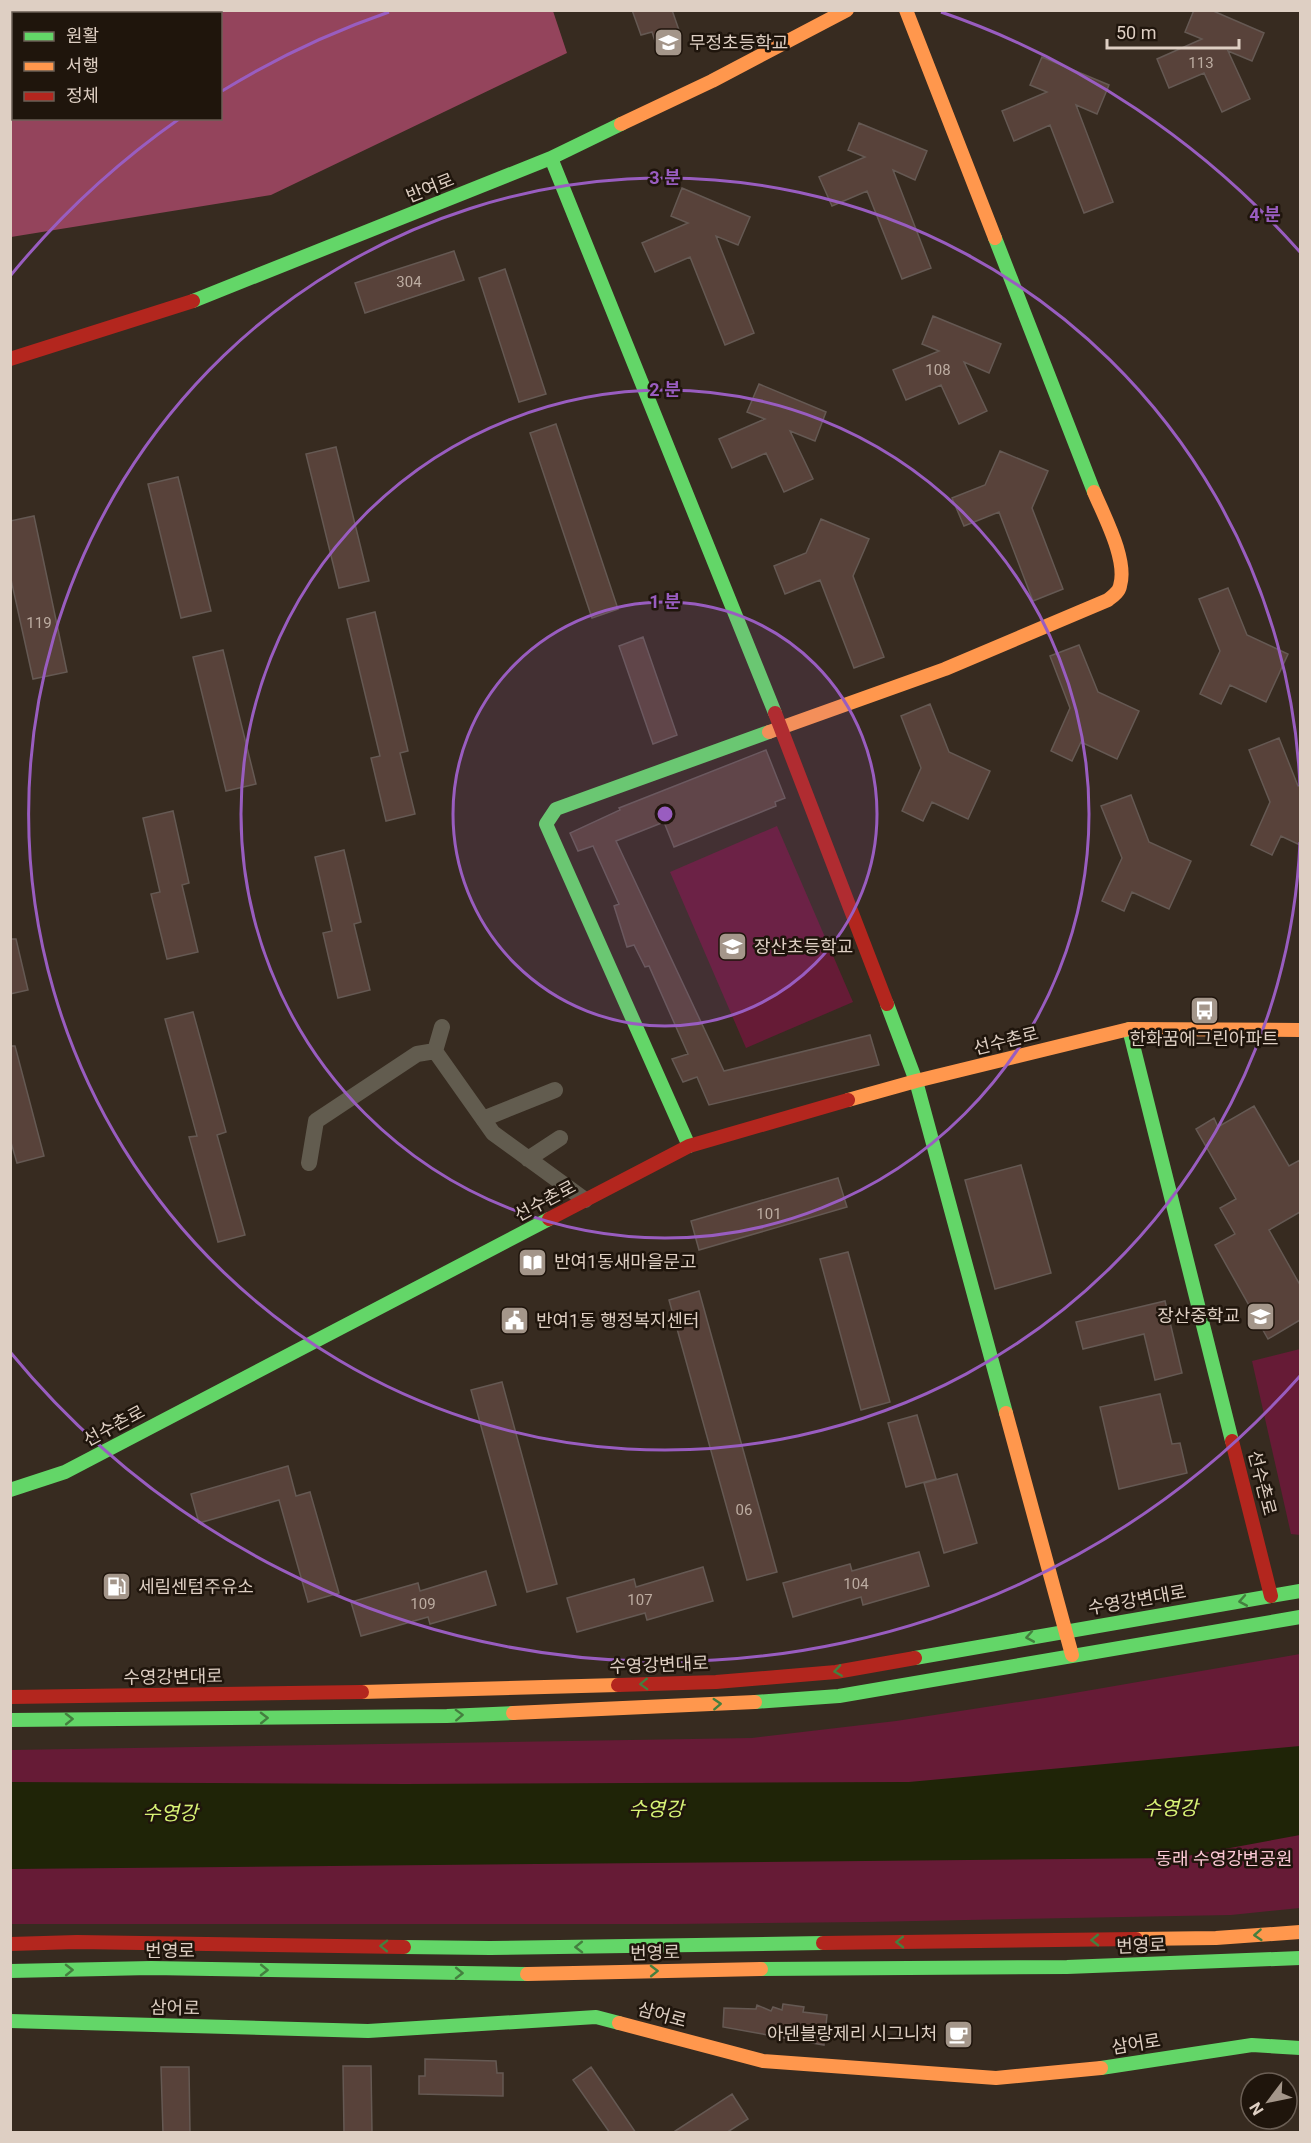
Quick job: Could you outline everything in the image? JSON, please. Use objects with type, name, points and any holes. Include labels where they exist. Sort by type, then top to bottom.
[{"type":"main road","name":"반여로","points":[[10,359],[206,297],[550,158],[712,81],[847,10]]},
{"type":"main road","points":[[688,1146],[546,824],[556,809],[945,669],[1100,606],[1116,597],[1122,582],[1120,557],[906,10]]},
{"type":"main road","points":[[550,158],[781,729],[916,1081],[1072,1655]]},
{"type":"main road","name":"선수촌로","points":[[1129,1029],[1271,1596]]},
{"type":"main road","name":"선수촌로","points":[[10,1490],[64,1472],[688,1146],[916,1081],[1129,1029],[1300,1030]]},
{"type":"main road","name":"수영강변대로","points":[[10,1697],[308,1694],[716,1682],[836,1672],[1066,1630],[1300,1591]]},
{"type":"main road","points":[[10,1720],[447,1716],[714,1705],[839,1696],[1300,1617]]},
{"type":"main road","name":"번영로","points":[[10,1944],[77,1942],[490,1948],[1216,1938],[1300,1932]]},
{"type":"main road","name":"번영로","points":[[10,1971],[151,1968],[530,1974],[797,1968],[1068,1967],[1300,1958]]},
{"type":"main road","name":"삼어로","points":[[10,2021],[368,2031],[596,2016],[763,2061],[996,2078],[1087,2070],[1252,2045],[1300,2048]]},
{"type":"street","points":[[435,1051],[442,1027]]},
{"type":"street","points":[[435,1051],[493,1133],[585,1200]]},
{"type":"street","points":[[309,1163],[316,1121],[417,1054],[435,1051]]},
{"type":"street","points":[[483,1119],[555,1090]]},
{"type":"street","points":[[528,1160],[560,1138]]},
{"type":"green space","points":[[777,826],[853,1002],[746,1048],[670,872]]},
{"type":"green space","points":[[1300,1349],[1300,1535],[1291,1534],[1252,1361]]},
{"type":"green space","name":"동래 수영강변공원","points":[[1300,1654],[1300,1908],[1231,1915],[866,1922],[11,1924],[10,1750],[752,1738],[896,1721]]},
{"type":"shaded area","points":[[11,10],[553,11],[567,53],[271,195],[11,237]]},
{"type":"water","name":"수영강","points":[[1300,1746],[1300,1835],[1176,1858],[11,1869],[11,1782],[405,1784],[909,1782]]},
{"type":"building","points":[[632,10],[672,10],[681,36],[656,44],[652,32],[641,35]]},
{"type":"building","points":[[1194,10],[1211,10],[1264,33],[1252,61],[1228,51],[1250,99],[1222,112],[1204,73],[1169,88],[1157,59],[1202,39],[1185,32]]},
{"type":"building","points":[[1042,57],[1109,85],[1097,114],[1076,105],[1113,202],[1084,213],[1050,125],[1014,141],[1002,111],[1047,92],[1030,85]]},
{"type":"building","points":[[859,123],[927,151],[915,180],[893,170],[931,268],[902,279],[867,191],[832,206],[819,177],[865,157],[848,150]]},
{"type":"building","points":[[682,188],[750,217],[738,245],[716,236],[754,333],[725,345],[690,257],[655,272],[642,243],[688,223],[671,216]]},
{"type":"building","points":[[454,251],[464,280],[365,313],[355,283]]},
{"type":"building","points":[[505,269],[546,394],[519,402],[479,278]]},
{"type":"building","points":[[933,316],[1001,344],[989,373],[964,362],[987,411],[959,424],[941,385],[906,400],[893,370],[939,351],[922,344]]},
{"type":"building","points":[[759,384],[826,412],[815,441],[790,431],[813,479],[784,492],[766,453],[732,468],[719,439],[765,419],[747,412]]},
{"type":"building","points":[[556,424],[618,609],[592,618],[530,433]]},
{"type":"building","points":[[336,447],[369,581],[339,588],[306,454]]},
{"type":"building","points":[[1000,451],[1048,471],[1032,508],[1063,589],[1033,601],[999,512],[964,526],[952,498],[985,485]]},
{"type":"building","points":[[178,477],[211,611],[181,618],[148,484]]},
{"type":"building","points":[[34,516],[67,672],[33,679],[10,575],[10,521]]},
{"type":"building","points":[[821,519],[869,539],[853,576],[884,657],[854,668],[820,580],[785,594],[774,566],[806,553]]},
{"type":"building","points":[[1228,588],[1247,635],[1288,654],[1266,702],[1230,685],[1221,704],[1200,694],[1220,651],[1199,599]]},
{"type":"building","points":[[375,612],[408,751],[400,753],[415,814],[386,821],[371,758],[380,756],[347,619]]},
{"type":"building","points":[[643,637],[677,735],[653,744],[619,646]]},
{"type":"building","points":[[1079,645],[1098,692],[1139,711],[1117,759],[1081,742],[1072,761],[1051,751],[1070,708],[1050,656]]},
{"type":"building","points":[[223,650],[256,784],[226,791],[193,657]]},
{"type":"building","points":[[930,704],[949,752],[990,771],[968,819],[932,802],[923,821],[902,811],[921,768],[901,716]]},
{"type":"building","points":[[1279,738],[1300,787],[1300,845],[1281,836],[1272,855],[1251,845],[1270,802],[1249,750]]},
{"type":"building","points":[[766,750],[785,798],[775,802],[776,806],[674,847],[664,822],[616,841],[724,1071],[870,1035],[879,1065],[709,1105],[697,1077],[683,1082],[672,1059],[688,1054],[649,966],[645,967],[634,945],[627,947],[614,906],[619,904],[593,846],[578,851],[570,833],[620,810],[619,808]]},
{"type":"building","points":[[1131,795],[1149,842],[1191,861],[1169,909],[1132,892],[1124,911],[1102,901],[1122,858],[1101,806]]},
{"type":"building","points":[[173,811],[189,883],[182,885],[198,952],[167,959],[151,894],[160,892],[143,818]]},
{"type":"building","points":[[344,850],[361,922],[354,924],[370,990],[338,998],[323,933],[332,931],[315,857]]},
{"type":"building","points":[[10,939],[16,939],[28,990],[10,994]]},
{"type":"building","points":[[193,1012],[226,1132],[217,1135],[245,1235],[218,1242],[189,1137],[197,1136],[165,1019]]},
{"type":"building","points":[[10,1046],[15,1046],[44,1156],[17,1163],[10,1139]]},
{"type":"building","points":[[1254,1106],[1289,1166],[1300,1160],[1300,1212],[1269,1230],[1300,1285],[1300,1320],[1268,1339],[1215,1245],[1235,1234],[1220,1208],[1236,1199],[1196,1129],[1214,1118],[1218,1127]]},
{"type":"building","points":[[1021,1165],[1051,1273],[995,1289],[965,1180]]},
{"type":"building","points":[[838,1178],[847,1207],[699,1250],[691,1221]]},
{"type":"building","points":[[848,1252],[890,1402],[861,1410],[820,1259]]},
{"type":"building","points":[[699,1291],[777,1572],[747,1580],[669,1300]]},
{"type":"building","points":[[1165,1301],[1182,1373],[1155,1380],[1144,1334],[1083,1349],[1076,1322]]},
{"type":"building","points":[[502,1382],[557,1584],[527,1592],[471,1390]]},
{"type":"building","points":[[1160,1394],[1172,1444],[1180,1443],[1187,1473],[1119,1489],[1100,1407]]},
{"type":"building","points":[[917,1415],[936,1479],[906,1487],[888,1423]]},
{"type":"building","points":[[288,1466],[296,1496],[310,1492],[339,1593],[308,1602],[279,1500],[199,1523],[191,1494]]},
{"type":"building","points":[[957,1474],[977,1543],[944,1553],[924,1483]]},
{"type":"building","points":[[919,1552],[929,1586],[863,1605],[861,1597],[793,1617],[783,1583],[850,1564],[852,1571]]},
{"type":"building","points":[[703,1567],[713,1601],[647,1620],[645,1613],[577,1632],[567,1598],[634,1579],[636,1587]]},
{"type":"building","points":[[486,1571],[496,1605],[430,1624],[428,1617],[361,1636],[351,1602],[418,1583],[420,1591]]},
{"type":"building","points":[[783,2004],[804,2007],[803,2012],[827,2015],[824,2045],[723,2027],[724,2008],[756,2009],[757,2005],[771,2011],[773,2007],[782,2010]]},
{"type":"building","points":[[425,2059],[496,2061],[497,2073],[503,2073],[503,2096],[419,2094],[419,2076],[425,2076]]},
{"type":"building","points":[[343,2066],[371,2066],[372,2133],[344,2133]]},
{"type":"building","points":[[161,2067],[189,2067],[190,2133],[163,2133]]},
{"type":"building","points":[[591,2067],[636,2133],[610,2133],[573,2080]]},
{"type":"building","points":[[732,2094],[748,2119],[726,2133],[672,2133]]},
{"type":"traffic: fast","points":[[193,301],[551,158],[621,124]]},
{"type":"traffic: fast","points":[[551,158],[775,713]]},
{"type":"traffic: fast","points":[[995,238],[1094,492]]},
{"type":"traffic: fast","points":[[689,1146],[546,824],[556,809],[769,732]]},
{"type":"traffic: fast","points":[[887,1004],[916,1081],[1006,1413]]},
{"type":"traffic: fast","points":[[1129,1029],[1232,1441]]},
{"type":"traffic: fast","points":[[10,1490],[65,1472],[549,1219]]},
{"type":"traffic: fast","points":[[915,1658],[1300,1591]]},
{"type":"traffic: fast","points":[[755,1702],[839,1696],[1300,1617]]},
{"type":"traffic: fast","points":[[10,1720],[447,1716],[513,1713]]},
{"type":"traffic: fast","points":[[404,1947],[490,1948],[823,1943]]},
{"type":"traffic: fast","points":[[761,1969],[1067,1967],[1300,1958]]},
{"type":"traffic: fast","points":[[10,1971],[151,1968],[527,1974]]},
{"type":"traffic: fast","points":[[10,2021],[368,2031],[596,2017],[619,2023]]},
{"type":"traffic: fast","points":[[1101,2068],[1252,2045],[1300,2048]]},
{"type":"traffic: slow","points":[[621,124],[712,81],[847,10]]},
{"type":"traffic: slow","points":[[906,10],[995,238]]},
{"type":"traffic: slow","points":[[769,732],[945,669],[1108,600],[1116,594],[1119,588],[1122,575],[1121,564],[1114,538],[1094,492]]},
{"type":"traffic: slow","points":[[848,1100],[1129,1029],[1300,1030]]},
{"type":"traffic: slow","points":[[1006,1413],[1072,1655]]},
{"type":"traffic: slow","points":[[362,1692],[618,1685]]},
{"type":"traffic: slow","points":[[513,1713],[755,1702]]},
{"type":"traffic: slow","points":[[1136,1939],[1216,1938],[1300,1932]]},
{"type":"traffic: slow","points":[[527,1974],[761,1969]]},
{"type":"traffic: slow","points":[[619,2023],[763,2061],[996,2078],[1101,2068]]},
{"type":"traffic: jam","points":[[10,359],[193,301]]},
{"type":"traffic: jam","points":[[775,713],[887,1004]]},
{"type":"traffic: jam","points":[[549,1219],[689,1146],[848,1100]]},
{"type":"traffic: jam","points":[[1232,1441],[1271,1596]]},
{"type":"traffic: jam","points":[[618,1685],[716,1682],[836,1672],[915,1658]]},
{"type":"traffic: jam","points":[[10,1697],[362,1692]]},
{"type":"traffic: jam","points":[[823,1943],[1136,1939]]},
{"type":"traffic: jam","points":[[10,1944],[77,1942],[404,1947]]},
{"type":"place","name":"무정초등학교","points":[[668,43]]},
{"type":"place","name":"장산초등학교","points":[[733,947]]},
{"type":"place","name":"한화꿈에그린아파트","points":[[1204,1010]]},
{"type":"place","name":"반여1동새마을문고","points":[[533,1262]]},
{"type":"place","name":"장산중학교","points":[[1261,1316]]},
{"type":"place","name":"반여1동 행정복지센터","points":[[515,1321]]},
{"type":"place","name":"세림센텀주유소","points":[[117,1587]]},
{"type":"place","name":"아덴블랑제리 시그니처","points":[[958,2034]]}]
